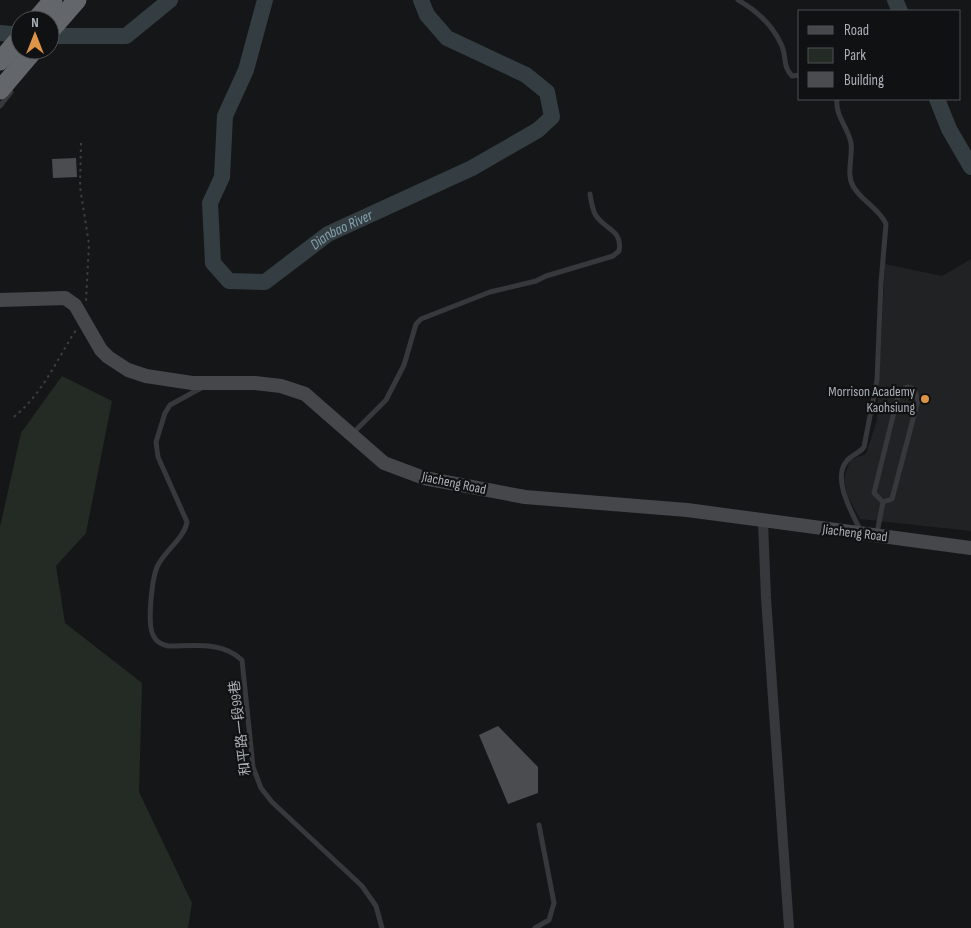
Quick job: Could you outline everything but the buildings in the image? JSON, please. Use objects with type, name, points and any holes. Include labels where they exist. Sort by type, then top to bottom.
[{"type":"highway","points":[[44,10],[53,0]]},
{"type":"highway","points":[[60,20],[77,0]]},
{"type":"highway","points":[[0,61],[10,50]]},
{"type":"highway","points":[[0,90],[26,60]]},
{"type":"street","name":"Jiacheng Road","points":[[0,300],[65,298],[75,305],[101,350],[108,357],[128,370],[146,376],[192,383],[255,383],[281,386],[305,394],[353,433],[384,463],[424,478],[525,498],[687,510],[763,522],[971,548]]},
{"type":"street","points":[[763,522],[766,598],[789,928]]},
{"type":"lane","points":[[738,0],[757,11],[781,43],[786,70],[792,76],[798,76]]},
{"type":"lane","points":[[0,83],[11,92],[0,106]]},
{"type":"lane","points":[[838,100],[836,106],[851,146],[851,184],[858,194],[883,216],[886,224],[881,283],[877,380],[864,447],[861,452],[846,462],[842,472],[846,498],[869,535]]},
{"type":"lane","points":[[353,433],[386,400],[404,364],[416,324],[421,319],[490,292],[536,281],[546,276],[613,256],[619,251],[620,241],[618,236],[594,212],[590,194]]},
{"type":"lane","name":"和平路一段99巷","points":[[210,383],[170,406],[165,413],[156,442],[158,457],[187,522],[184,532],[164,556],[155,573],[150,627],[153,637],[160,644],[168,646],[216,646],[228,649],[242,660],[253,767],[261,788],[272,802],[362,886],[376,906],[382,928]]},
{"type":"lane","points":[[869,535],[883,502],[892,499],[918,400],[914,389],[907,387],[899,392],[874,493],[883,502]]},
{"type":"lane","points":[[535,928],[549,920],[554,903],[539,825]]},
{"type":"shaded area","name":"Morrison Academy Kaohsiung","points":[[971,259],[971,531],[860,519],[847,495],[844,479],[850,460],[866,454],[877,420],[885,264],[942,276]]},
{"type":"green space","points":[[62,376],[112,401],[86,533],[56,566],[65,623],[142,683],[139,792],[192,903],[188,928],[0,928],[0,527],[21,433]]},
{"type":"waterway","name":"Dianbao River","points":[[60,36],[126,36],[170,0]]},
{"type":"waterway","name":"Dianbao River","points":[[265,0],[246,70],[225,116],[222,177],[210,203],[213,263],[229,281],[265,282],[328,234],[472,168],[538,130],[552,117],[547,92],[526,75],[447,38],[427,15],[421,0]]},
{"type":"waterway","name":"Dianbao River","points":[[895,0],[900,10]]},
{"type":"waterway","name":"Dianbao River","points":[[0,33],[10,34]]},
{"type":"waterway","name":"Dianbao River","points":[[937,100],[949,129],[971,167]]},
{"type":"place","name":"Morrison Academy Kaohsiung","points":[[925,399]]}]
